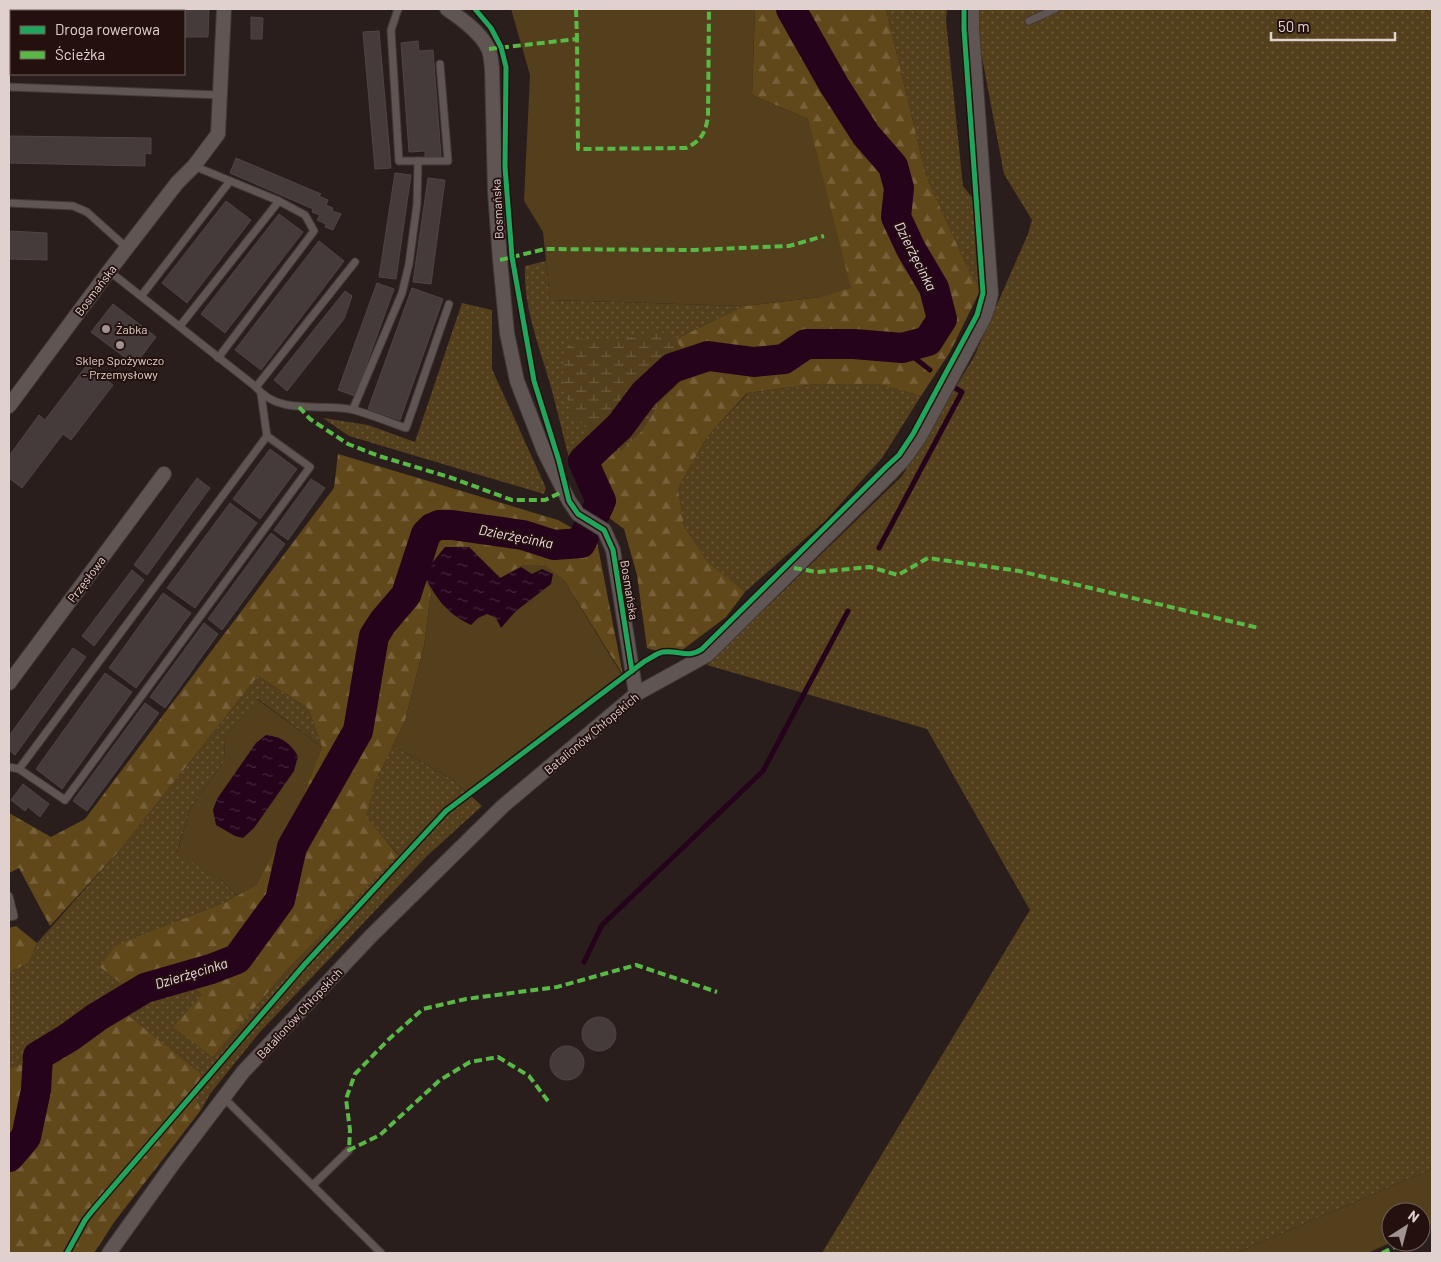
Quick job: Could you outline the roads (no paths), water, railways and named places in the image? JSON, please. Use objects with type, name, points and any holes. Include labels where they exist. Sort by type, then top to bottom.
[{"type":"street","name":"Bosmańska","points":[[9,406],[109,271],[177,183],[194,166],[218,134],[224,9]]},
{"type":"street","name":"Bosmańska","points":[[447,9],[465,22],[480,37],[488,49],[492,68],[495,192],[507,333],[517,381],[544,451],[569,501],[578,514],[604,530],[613,550],[636,694]]},
{"type":"street","name":"Batalionów Chłopskich","points":[[108,1253],[243,1072],[371,936],[503,806],[636,694],[707,655],[904,459],[919,438],[984,318],[988,307],[991,283],[972,9]]},
{"type":"street","name":"Przęsłowa","points":[[9,683],[164,474]]},
{"type":"lane","points":[[398,9],[391,30],[399,161],[448,161],[440,64]]},
{"type":"lane","points":[[1029,21],[1055,9]]},
{"type":"lane","points":[[9,88],[220,95]]},
{"type":"lane","points":[[353,409],[402,293],[409,264],[417,204],[418,161]]},
{"type":"lane","points":[[194,166],[279,201],[305,216],[314,231],[218,358]]},
{"type":"lane","points":[[142,296],[230,180]]},
{"type":"lane","points":[[180,326],[279,201]]},
{"type":"lane","points":[[9,203],[73,206],[87,212],[127,248]]},
{"type":"lane","points":[[256,387],[355,262]]},
{"type":"lane","points":[[20,769],[267,436],[261,394],[256,387],[109,271]]},
{"type":"lane","points":[[261,394],[279,402],[299,407],[353,409],[406,428],[449,304]]},
{"type":"lane","points":[[9,767],[20,769],[65,800],[310,467],[267,436]]},
{"type":"lane","points":[[9,896],[14,916],[9,917]]},
{"type":"lane","points":[[224,1098],[381,1253]]},
{"type":"lane","points":[[313,1185],[349,1150]]},
{"type":"water","points":[[445,547],[469,547],[500,578],[521,567],[532,574],[542,569],[553,574],[551,584],[516,611],[501,628],[496,618],[487,614],[478,618],[471,625],[454,615],[442,604],[423,574]]},
{"type":"water","points":[[266,735],[281,739],[295,751],[298,756],[294,771],[254,828],[243,838],[235,836],[216,825],[213,810],[217,799],[256,743]]},
{"type":"waterway","name":"Dzierżęcinka","points":[[9,1157],[26,1137],[36,1090],[38,1056],[145,988],[211,969],[237,959],[280,900],[292,847],[358,731],[374,636],[383,622],[406,595],[426,534],[432,528],[439,525],[452,525],[523,535],[554,545],[581,543],[601,501],[583,461],[620,426],[644,394],[672,368],[708,356],[754,362],[784,359],[806,344],[854,344],[902,348],[928,341],[942,319],[934,288],[911,249],[896,217],[899,188],[893,166],[866,135],[834,85],[791,9]]},
{"type":"waterway","points":[[902,348],[930,370]]},
{"type":"waterway","points":[[879,548],[962,392],[950,385]]},
{"type":"waterway","points":[[584,962],[602,925],[763,771],[848,611]]},
{"type":"place","name":"Żabka","points":[[106,329]]},
{"type":"place","name":"Sklep Spożywczo - Przemysłowy","points":[[120,345]]}]
